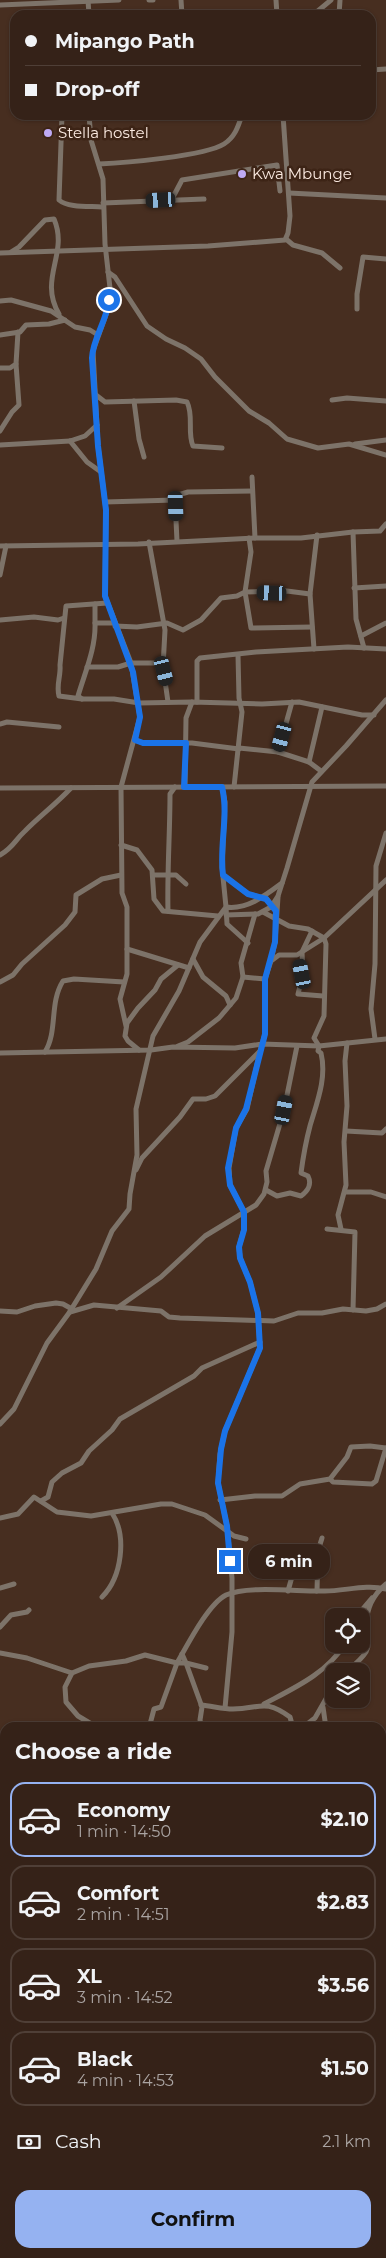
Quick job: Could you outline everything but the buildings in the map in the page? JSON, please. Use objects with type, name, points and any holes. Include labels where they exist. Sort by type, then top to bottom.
[{"type":"street","points":[[0,5],[119,0]]},
{"type":"street","points":[[319,10],[331,0]]},
{"type":"street","points":[[62,120],[59,200],[62,203],[102,205],[204,199]]},
{"type":"street","points":[[90,120],[90,135],[103,179],[102,205],[108,272],[109,307],[93,351],[97,425],[105,502],[106,603],[131,663],[139,703],[140,725],[122,787],[121,875],[122,893],[127,907],[126,933],[128,949],[120,999],[126,1026],[125,1036],[139,1050]]},
{"type":"street","points":[[99,164],[143,160],[218,147],[234,135],[240,120]]},
{"type":"street","points":[[283,120],[290,223],[286,239]]},
{"type":"street","points":[[172,200],[182,180],[277,165],[280,191]]},
{"type":"street","points":[[289,193],[386,198]]},
{"type":"street","points":[[8,253],[19,247],[45,220],[52,218],[58,234],[59,251],[50,283],[54,305],[59,314],[75,327],[98,334]]},
{"type":"street","points":[[0,253],[208,246],[286,239],[293,245],[322,253],[340,268]]},
{"type":"street","points":[[357,310],[357,294],[363,258],[386,259]]},
{"type":"street","points":[[108,272],[118,282],[147,326],[166,339],[185,348],[201,360],[249,411],[269,423],[287,439],[318,448],[386,440]]},
{"type":"street","points":[[0,301],[11,300],[59,314]]},
{"type":"street","points":[[0,335],[18,332],[26,325],[48,324],[65,320]]},
{"type":"street","points":[[0,431],[12,412],[19,405],[16,364],[18,332]]},
{"type":"street","points":[[0,368],[10,368],[16,364]]},
{"type":"street","points":[[95,395],[104,402],[134,400],[176,400],[187,402],[191,419],[190,438],[193,446],[222,448]]},
{"type":"street","points":[[332,400],[347,398],[386,401]]},
{"type":"street","points":[[134,400],[139,439],[144,457]]},
{"type":"street","points":[[0,445],[70,442],[84,436],[97,425]]},
{"type":"street","points":[[70,442],[84,459],[102,472]]},
{"type":"street","points":[[349,444],[386,455]]},
{"type":"street","points":[[252,477],[252,538],[246,592],[252,628],[312,627]]},
{"type":"street","points":[[177,541],[175,500],[178,495],[188,492],[252,491]]},
{"type":"street","points":[[105,502],[175,500]]},
{"type":"street","points":[[0,575],[3,546],[105,545],[252,538],[301,538],[353,532],[384,532],[386,524]]},
{"type":"street","points":[[353,532],[357,627],[364,648]]},
{"type":"street","points":[[314,649],[310,594],[317,535]]},
{"type":"street","points":[[149,542],[165,636],[163,660],[168,702]]},
{"type":"street","points":[[354,588],[386,586]]},
{"type":"street","points":[[95,623],[137,627],[163,622],[170,623],[183,630],[201,620],[222,598],[237,596],[246,592],[287,591],[310,594]]},
{"type":"street","points":[[106,603],[66,606],[61,672],[57,689],[59,696],[82,699],[114,699],[139,703],[194,702],[242,704],[292,702],[362,715],[374,715]]},
{"type":"street","points":[[82,699],[78,696],[94,641],[95,604]]},
{"type":"street","points":[[0,620],[34,617],[58,620],[64,618]]},
{"type":"street","points":[[361,636],[386,623]]},
{"type":"street","points":[[184,787],[186,718],[194,702],[198,659],[314,649],[386,649]]},
{"type":"street","points":[[234,787],[242,704],[239,698],[238,655]]},
{"type":"street","points":[[87,667],[118,667],[131,663],[163,660]]},
{"type":"street","points":[[225,1708],[232,1632],[232,1575],[228,1530],[220,1500],[218,1478],[222,1440],[258,1356],[260,1342],[258,1313],[250,1282],[240,1258],[239,1247],[244,1230],[244,1212],[230,1185],[228,1168],[236,1128],[246,1109],[265,1034],[265,979],[275,942],[278,896],[310,787],[321,771],[386,700]]},
{"type":"street","points":[[278,752],[292,702]]},
{"type":"street","points":[[309,762],[322,707]]},
{"type":"street","points":[[0,724],[8,722],[59,727]]},
{"type":"street","points":[[135,740],[143,743],[186,743],[278,752],[309,762],[321,771]]},
{"type":"street","points":[[0,788],[386,786]]},
{"type":"street","points":[[168,911],[170,794],[175,787]]},
{"type":"street","points":[[222,787],[225,815],[223,826],[223,875],[227,924],[248,943]]},
{"type":"street","points":[[0,855],[13,848],[20,836],[48,812],[70,788]]},
{"type":"street","points":[[375,1040],[372,1009],[375,964],[376,866],[386,834]]},
{"type":"street","points":[[121,845],[137,850],[148,864],[154,875],[155,902],[163,911],[218,916]]},
{"type":"street","points":[[0,982],[13,975],[22,964],[64,925],[75,912],[76,895],[102,879],[121,875]]},
{"type":"street","points":[[154,875],[178,875],[186,884]]},
{"type":"street","points":[[223,875],[248,894],[263,897],[272,904],[276,911]]},
{"type":"street","points":[[271,961],[279,956],[297,955],[324,938],[386,880]]},
{"type":"street","points":[[226,907],[233,908],[245,905],[263,897],[282,883]]},
{"type":"street","points":[[226,914],[255,914],[263,912],[278,896]]},
{"type":"street","points":[[0,1424],[14,1409],[34,1366],[52,1335],[70,1311],[96,1269],[112,1231],[129,1209],[138,1145],[136,1108],[153,1036],[179,991],[200,942],[226,907]]},
{"type":"street","points":[[263,912],[289,926],[312,931],[324,938]]},
{"type":"street","points":[[173,1047],[188,1042],[193,1036],[199,1034],[219,1018],[239,994],[243,978],[242,963],[255,914]]},
{"type":"street","points":[[312,931],[302,952],[300,964],[302,974],[298,994],[323,996]]},
{"type":"street","points":[[266,1190],[277,1196],[290,1193],[297,1196],[305,1193],[309,1187],[310,1181],[308,1176],[301,1173],[308,1136],[319,1100],[323,1078],[324,1064],[321,1053],[318,1051],[319,1046],[314,1038],[324,1016],[324,938]]},
{"type":"street","points":[[128,949],[189,968]]},
{"type":"street","points":[[192,959],[203,977],[226,996],[230,1004]]},
{"type":"street","points":[[126,1026],[138,1008],[157,988],[161,979],[178,965]]},
{"type":"street","points":[[243,978],[265,979]]},
{"type":"street","points":[[44,1052],[50,1043],[52,1011],[63,981],[74,979],[124,982]]},
{"type":"street","points":[[0,1053],[151,1050],[173,1047],[235,1048],[262,1044],[319,1046],[386,1039]]},
{"type":"street","points":[[340,1229],[338,1214],[345,1192],[348,1106],[345,1061],[346,1043]]},
{"type":"street","points":[[117,1308],[161,1276],[205,1236],[256,1205],[266,1190],[266,1171],[284,1110],[297,1046]]},
{"type":"street","points":[[133,1178],[142,1158],[180,1118],[193,1099],[206,1100],[215,1096],[260,1051]]},
{"type":"street","points":[[346,1131],[382,1133],[386,1129]]},
{"type":"street","points":[[345,1192],[371,1192],[386,1197]]},
{"type":"street","points":[[327,1229],[355,1232],[353,1310]]},
{"type":"street","points":[[0,1311],[17,1312],[34,1306],[59,1303],[70,1311]]},
{"type":"street","points":[[70,1311],[94,1305],[161,1311],[171,1317],[258,1321],[278,1320],[298,1312],[322,1313],[337,1309],[370,1310],[386,1304]]},
{"type":"street","points":[[41,1501],[48,1497],[50,1487],[60,1474],[81,1463],[89,1451],[126,1415],[194,1376],[202,1368],[260,1342]]},
{"type":"street","points":[[220,1500],[256,1496],[282,1496],[300,1484],[330,1479],[333,1482],[372,1484],[376,1481],[386,1448],[370,1446],[351,1447],[347,1457],[330,1479]]},
{"type":"street","points":[[0,1518],[18,1514],[33,1498],[41,1501],[54,1511],[79,1516],[172,1504],[205,1515],[238,1538],[246,1540]]},
{"type":"street","points":[[102,1597],[110,1588],[118,1566],[120,1535],[118,1522],[112,1513]]},
{"type":"street","points":[[317,1591],[318,1551],[322,1538]]},
{"type":"street","points":[[288,1591],[293,1573],[309,1562],[318,1551]]},
{"type":"street","points":[[0,1588],[14,1584]]},
{"type":"street","points":[[151,1722],[154,1709],[162,1707],[177,1663],[182,1654],[206,1615],[221,1598],[232,1594],[264,1590],[317,1591],[385,1587]]},
{"type":"street","points":[[364,1608],[385,1587]]},
{"type":"street","points":[[357,1663],[366,1651],[368,1642],[367,1616],[374,1596]]},
{"type":"street","points":[[0,1627],[11,1615],[29,1610]]},
{"type":"street","points":[[0,1653],[27,1658],[72,1673],[89,1666],[126,1662],[145,1655],[206,1668]]},
{"type":"street","points":[[201,1705],[241,1709],[264,1704],[311,1678],[339,1653]]},
{"type":"street","points":[[182,1654],[201,1705],[202,1722]]},
{"type":"street","points":[[72,1673],[65,1690],[66,1702],[78,1716],[88,1722]]},
{"type":"street","points":[[311,1722],[325,1702]]},
{"type":"street","points":[[264,1704],[277,1708],[290,1717],[291,1722]]},
{"type":"street","points":[[323,1707],[325,1722]]},
{"type":"place","name":"Stella hostel","points":[[48,133]]},
{"type":"place","name":"Kwa Mbunge","points":[[242,174]]},
{"type":"route","points":[[109,300],[108,312],[94,346],[92,358],[98,446],[106,510],[105,596],[133,672],[140,717],[140,725],[135,740],[136,742],[143,743],[186,743],[184,787],[222,787],[225,802],[223,875],[230,881],[240,885],[248,894],[266,899],[276,911],[275,942],[265,979],[265,1034],[246,1109],[236,1128],[228,1168],[230,1185],[238,1197],[244,1212],[244,1230],[239,1247],[240,1258],[250,1282],[258,1313],[260,1348],[222,1440],[218,1483],[220,1500],[227,1526],[230,1561]]}]
